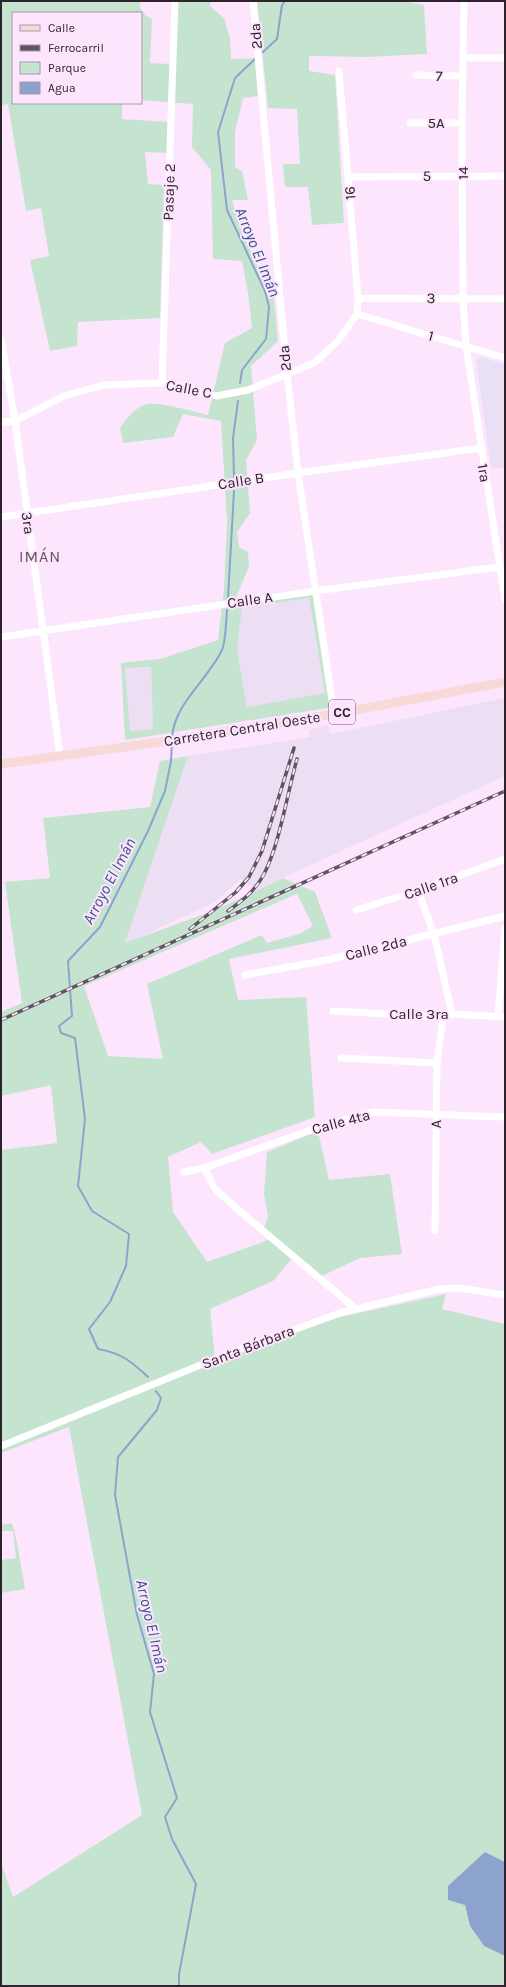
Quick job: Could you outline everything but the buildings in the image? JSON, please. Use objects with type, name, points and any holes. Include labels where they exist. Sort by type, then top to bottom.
[{"type":"main road","name":"Carretera Central Oeste","points":[[1,764],[161,742],[334,714],[505,682]]},
{"type":"street","name":"Pasaje 2","points":[[162,383],[175,1]]},
{"type":"street","name":"2da","points":[[253,1],[287,374],[298,472],[334,714]]},
{"type":"street","name":"14","points":[[464,1],[462,123],[463,299],[466,346]]},
{"type":"street","name":"7","points":[[463,58],[505,58]]},
{"type":"street","name":"16","points":[[339,71],[358,298],[357,314]]},
{"type":"street","name":"7","points":[[416,75],[463,76]]},
{"type":"street","name":"5A","points":[[410,123],[462,123]]},
{"type":"street","name":"5","points":[[349,177],[505,176]]},
{"type":"street","name":"3","points":[[358,298],[505,299]]},
{"type":"street","name":"Calle C","points":[[1,422],[14,421],[64,396],[104,385],[162,383],[181,386],[216,396],[248,390],[314,363],[338,340],[357,314]]},
{"type":"street","name":"1","points":[[357,314],[505,358]]},
{"type":"street","name":"3ra","points":[[1,339],[44,631],[60,756]]},
{"type":"street","name":"1ra","points":[[466,346],[480,448],[505,600]]},
{"type":"street","name":"Calle B","points":[[1,517],[298,472],[480,448]]},
{"type":"street","name":"Calle A","points":[[1,637],[315,590],[499,567]]},
{"type":"street","name":"Calle 1ra","points":[[356,910],[418,891],[505,859]]},
{"type":"street","points":[[418,891],[434,934],[452,1014]]},
{"type":"street","name":"Calle 2da","points":[[245,975],[327,960],[505,916]]},
{"type":"street","points":[[502,1016],[505,929]]},
{"type":"street","name":"Calle 3ra","points":[[333,1011],[443,1017],[452,1014],[502,1016]]},
{"type":"street","name":"A","points":[[435,1231],[437,1063],[443,1017]]},
{"type":"street","points":[[341,1058],[437,1063]]},
{"type":"street","name":"Calle 4ta","points":[[184,1172],[204,1168],[319,1126],[373,1112],[505,1117]]},
{"type":"street","points":[[204,1168],[215,1188],[236,1208],[356,1309]]},
{"type":"street","name":"Santa Bárbara","points":[[1,1446],[230,1353],[340,1312],[439,1289],[460,1288],[505,1295]]},
{"type":"shaded area","points":[[480,357],[505,364],[505,467],[491,469],[476,360]]},
{"type":"shaded area","points":[[309,598],[325,693],[247,707],[237,649],[242,606]]},
{"type":"shaded area","points":[[151,667],[153,729],[129,731],[125,668]]},
{"type":"shaded area","points":[[505,698],[505,776],[256,890],[241,879],[215,902],[125,944],[188,756],[310,737],[309,730],[328,725],[330,734]]},
{"type":"green space","points":[[1,1],[140,1],[140,8],[146,16],[152,19],[150,63],[169,64],[173,1],[210,1],[210,6],[224,18],[230,39],[231,59],[255,58],[258,96],[243,98],[235,132],[235,167],[242,171],[248,200],[232,200],[240,227],[266,286],[273,287],[278,341],[251,366],[257,440],[246,460],[250,513],[237,532],[239,547],[248,552],[249,566],[236,598],[316,588],[334,707],[125,740],[121,663],[160,659],[218,640],[224,588],[227,521],[221,421],[183,414],[173,437],[123,443],[120,428],[136,409],[149,404],[165,405],[208,415],[225,343],[252,328],[248,293],[242,261],[213,259],[211,170],[192,147],[193,104],[142,100],[142,12],[12,12],[12,104],[122,104],[122,119],[169,122],[169,153],[145,152],[148,184],[164,185],[160,318],[78,322],[77,346],[50,351],[30,260],[49,256],[41,208],[26,211],[8,104],[1,105]],"holes":[[[309,598],[325,693],[247,707],[237,649],[242,607]],[[151,667],[153,729],[130,731],[125,668]]]},
{"type":"green space","points":[[257,1],[401,1],[424,5],[427,54],[367,57],[309,56],[309,71],[335,75],[344,223],[312,225],[308,187],[285,187],[283,164],[300,164],[297,109],[268,108]]},
{"type":"green space","points":[[188,756],[125,943],[215,910],[283,878],[315,892],[332,938],[229,959],[238,1000],[306,997],[315,1117],[212,1154],[201,1142],[168,1157],[173,1212],[207,1262],[274,1238],[263,1230],[268,1217],[264,1194],[267,1152],[318,1131],[329,1180],[390,1174],[402,1254],[360,1258],[322,1276],[296,1254],[273,1281],[210,1309],[215,1360],[340,1317],[446,1294],[442,1309],[505,1324],[505,1862],[485,1852],[465,1905],[470,1926],[484,1946],[505,1956],[505,1986],[1,1986],[1,1863],[13,1897],[142,1815],[69,1427],[1,1453],[1,1150],[57,1143],[51,1085],[1,1096],[1,1012],[22,1003],[5,882],[50,878],[43,818],[150,807],[160,761]],"holes":[[[297,894],[313,926],[299,934],[267,943],[262,935],[147,984],[163,1059],[108,1056],[84,986]]]},
{"type":"green space","points":[[12,1523],[17,1542],[25,1589],[1,1593],[1,1560],[16,1558],[13,1531],[1,1531],[1,1525]]},
{"type":"water","points":[[485,1852],[505,1862],[505,1956],[484,1946],[470,1926],[465,1905],[448,1900],[448,1886]]},
{"type":"waterway","name":"Arroyo El Imán","points":[[263,52],[277,39],[282,5],[285,1]]},
{"type":"waterway","name":"Arroyo El Imán","points":[[240,383],[242,370],[266,339],[269,307],[265,291],[227,210],[218,132],[235,78],[255,59]]},
{"type":"waterway","name":"Arroyo El Imán","points":[[234,477],[233,438],[238,401]]},
{"type":"waterway","name":"Arroyo El Imán","points":[[228,598],[234,491]]},
{"type":"waterway","name":"Arroyo El Imán","points":[[172,738],[174,725],[185,703],[216,661],[222,650],[225,636],[227,610]]},
{"type":"waterway","name":"Arroyo El Imán","points":[[148,1377],[125,1358],[98,1349],[89,1329],[110,1302],[126,1266],[129,1234],[92,1211],[78,1186],[85,1119],[75,1038],[61,1033],[59,1026],[72,1016],[68,961],[100,927],[148,831],[165,791],[171,761],[172,742]]},
{"type":"waterway","name":"Arroyo El Imán","points":[[156,1391],[161,1398],[157,1410],[118,1457],[115,1495],[137,1615],[154,1674],[150,1712],[177,1798],[165,1817],[172,1839],[196,1884],[179,1974],[179,1986]]},
{"type":"railway","points":[[190,929],[236,892],[249,877],[262,851],[294,748]]},
{"type":"railway","points":[[228,911],[253,890],[261,880],[270,862],[279,833],[297,759]]},
{"type":"railway","points":[[1,1020],[505,791]]},
{"type":"district","name":"IMÁN","points":[[40,556]]}]
